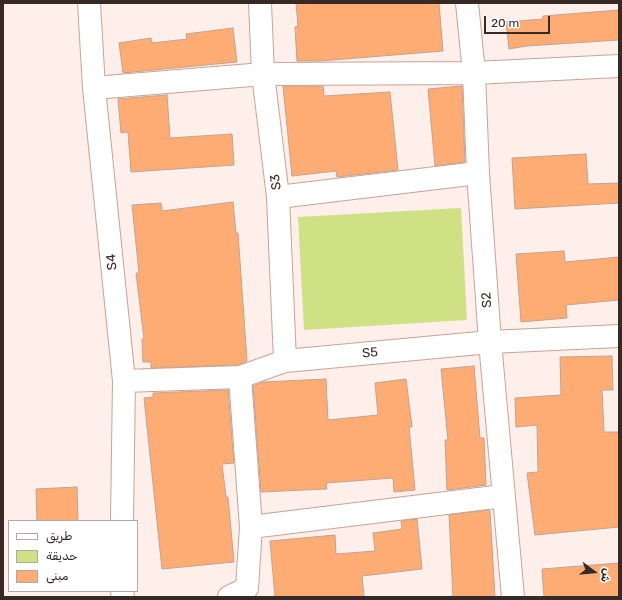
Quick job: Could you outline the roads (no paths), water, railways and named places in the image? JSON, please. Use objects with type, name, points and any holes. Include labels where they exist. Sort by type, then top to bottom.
[{"type":"street","name":"S4","points":[[89,3],[94,88],[124,381],[122,520]]},
{"type":"street","name":"S3","points":[[260,3],[263,74],[278,197],[285,361]]},
{"type":"street","name":"S2","points":[[467,3],[474,73],[478,173],[490,342],[512,597]]},
{"type":"street","points":[[94,88],[263,74],[474,73],[619,66]]},
{"type":"street","points":[[278,197],[478,173]]},
{"type":"street","name":"S5","points":[[124,381],[240,377],[285,361],[490,342],[619,336]]},
{"type":"street","points":[[229,597],[247,588],[251,527],[240,377]]},
{"type":"street","points":[[251,527],[503,496]]}]
